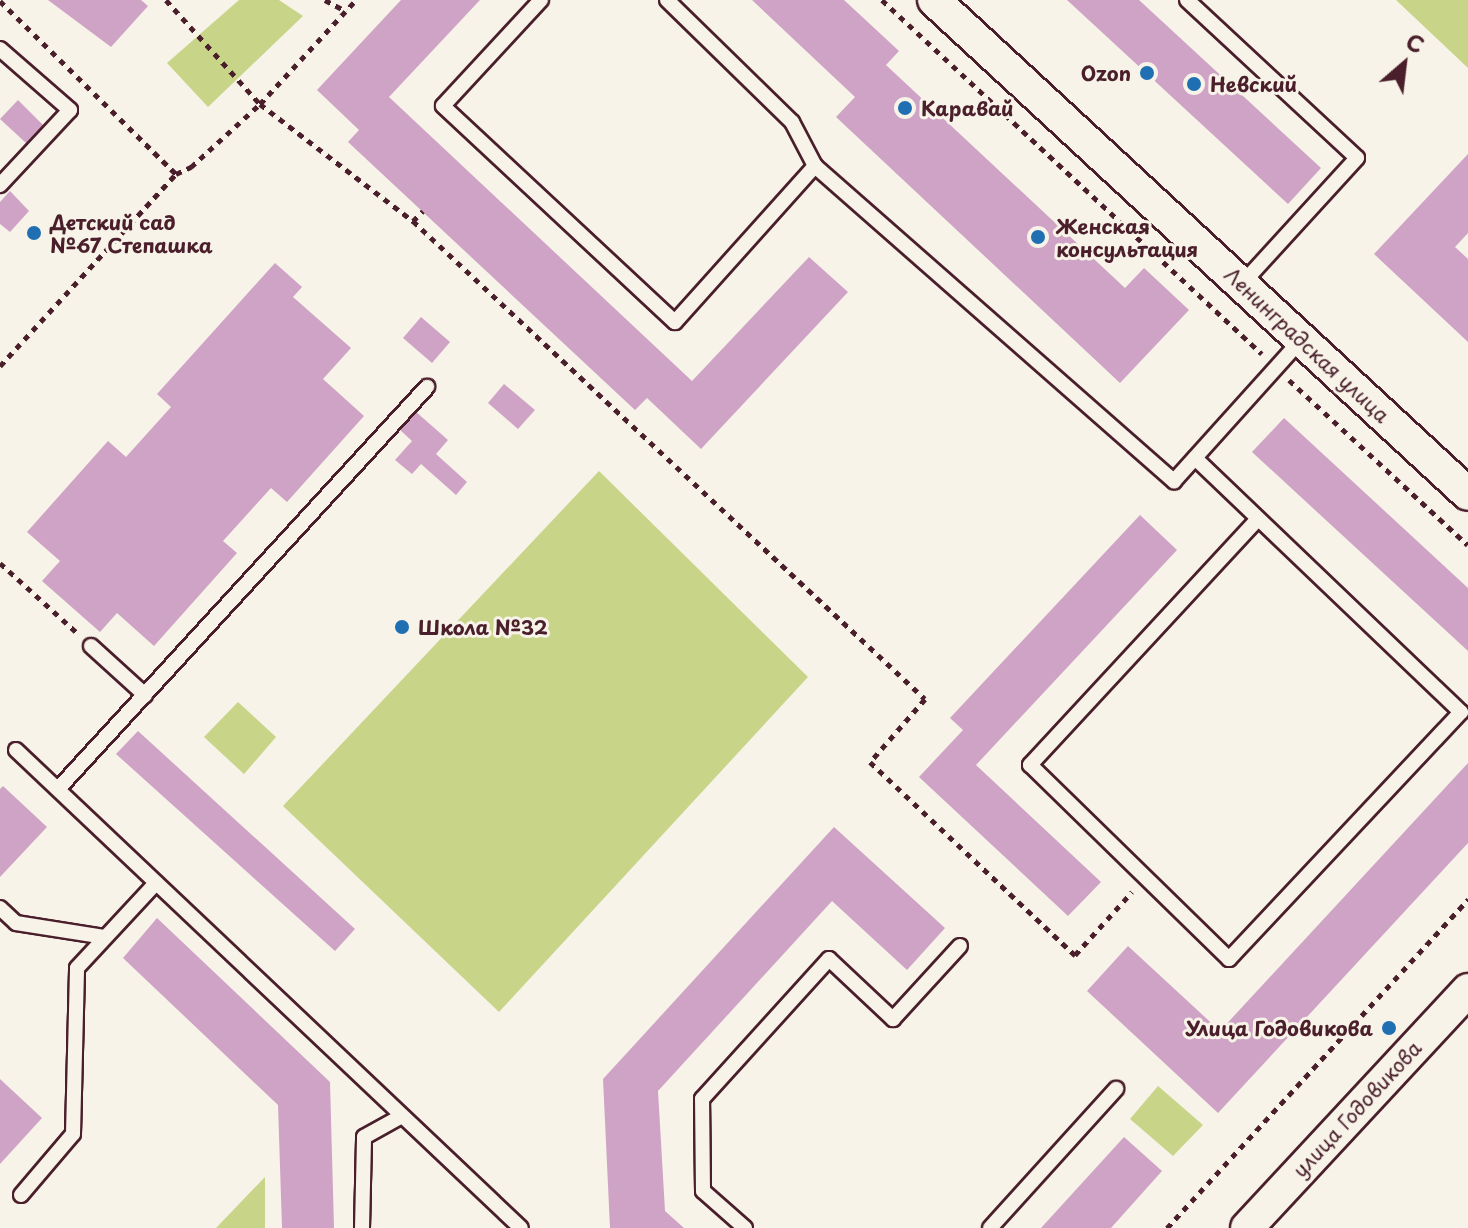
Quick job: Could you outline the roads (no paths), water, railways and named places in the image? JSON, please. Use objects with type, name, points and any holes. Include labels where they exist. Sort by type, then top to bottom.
[{"type":"street","name":"Ленинградская улица","points":[[934,0],[1468,494]]},
{"type":"street","name":"улица Годовикова","points":[[1247,1228],[1468,990]]},
{"type":"lane","points":[[541,0],[443,106],[675,322],[815,166]]},
{"type":"lane","points":[[667,0],[792,122],[815,166],[1174,481],[1301,340]]},
{"type":"lane","points":[[1187,0],[1357,158],[1241,285]]},
{"type":"lane","points":[[0,49],[70,110],[0,185]]},
{"type":"lane","points":[[58,789],[427,387]]},
{"type":"lane","points":[[1195,458],[1461,712],[1229,959],[1030,765],[1258,519]]},
{"type":"lane","points":[[91,646],[145,695]]},
{"type":"lane","points":[[16,750],[521,1228]]},
{"type":"lane","points":[[21,1195],[73,1134],[77,968],[156,883]]},
{"type":"lane","points":[[0,908],[16,923],[104,937]]},
{"type":"lane","points":[[745,1228],[703,1191],[702,1099],[829,959],[893,1019],[960,946]]},
{"type":"lane","points":[[990,1228],[1116,1089]]},
{"type":"lane","points":[[362,1228],[364,1137],[402,1116]]},
{"type":"place","name":"Ozon","points":[[1147,73]]},
{"type":"place","name":"Невский","points":[[1194,84]]},
{"type":"place","name":"Каравай","points":[[905,108]]},
{"type":"place","name":"Детский сад №67 Степашка","points":[[34,233]]},
{"type":"place","name":"Женская консультация","points":[[1038,237]]},
{"type":"place","name":"Школа №32","points":[[402,627]]},
{"type":"place","name":"Улица Годовикова","points":[[1389,1028]]}]
